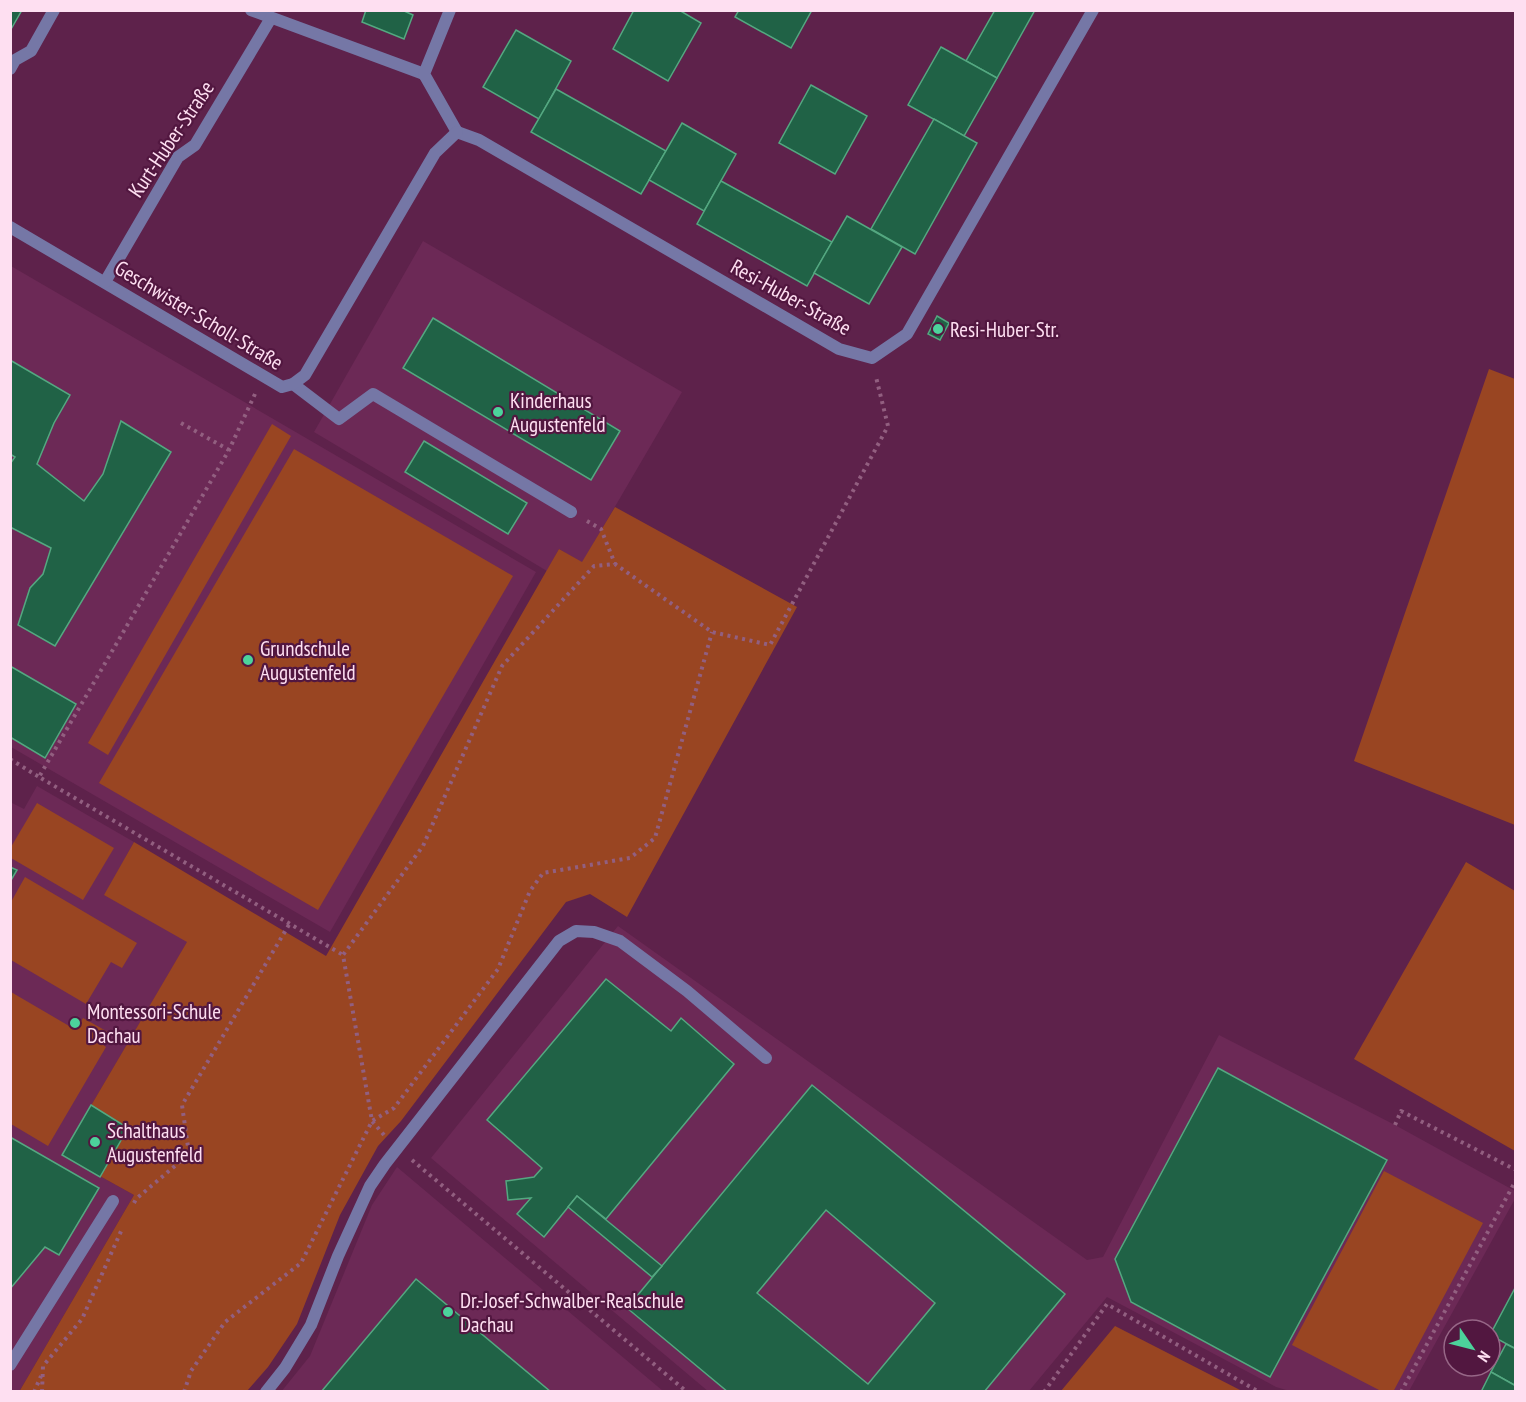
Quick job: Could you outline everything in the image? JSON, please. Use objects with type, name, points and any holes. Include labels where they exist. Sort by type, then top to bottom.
[{"type":"street","points":[[10,69],[15,60],[31,51],[54,10]]},
{"type":"street","points":[[251,10],[424,74],[457,132]]},
{"type":"street","points":[[424,74],[450,10]]},
{"type":"street","points":[[872,358],[907,334],[1093,10]]},
{"type":"street","name":"Kurt-Huber-Straße","points":[[105,282],[178,158],[195,145],[271,18]]},
{"type":"street","name":"Resi-Huber-Straße","points":[[457,132],[479,140],[839,349],[872,358]]},
{"type":"street","name":"Geschwister-Scholl-Straße","points":[[10,227],[282,387],[294,384],[305,375],[435,153],[457,132]]},
{"type":"street","points":[[294,384],[339,419],[373,394],[571,512]]},
{"type":"street","points":[[266,1392],[285,1368],[310,1325],[370,1186],[397,1148],[559,941],[576,931],[594,932],[620,941],[687,991],[766,1058]]},
{"type":"street","points":[[10,1365],[113,1201]]},
{"type":"path","points":[[571,512],[601,529],[615,564],[712,632],[770,645],[888,426],[872,358]]},
{"type":"path","points":[[39,777],[229,450],[264,377]]},
{"type":"path","points":[[181,423],[229,450]]},
{"type":"path","points":[[615,564],[594,566],[502,666],[423,846],[343,955],[372,1121],[397,1148],[687,1392]]},
{"type":"path","points":[[184,1392],[191,1371],[225,1322],[301,1263],[372,1121],[394,1108],[498,969],[530,891],[543,873],[630,858],[655,838],[712,632]]},
{"type":"path","points":[[10,759],[343,955]]},
{"type":"path","points":[[131,1210],[136,1199],[189,1154],[182,1105],[290,923]]},
{"type":"path","points":[[1395,1125],[1401,1111],[1515,1170]]},
{"type":"path","points":[[1401,1392],[1515,1180]]},
{"type":"path","points":[[42,1392],[43,1366],[82,1319],[126,1221]]},
{"type":"path","points":[[1044,1392],[1107,1304],[1259,1392]]},
{"type":"path","points":[[34,1392],[43,1373]]},
{"type":"shaded area","name":"Kinderhaus Augustenfeld","points":[[423,241],[682,392],[582,563],[559,549],[547,571],[314,432]]},
{"type":"shaded area","name":"Grundschule Augustenfeld","points":[[11,266],[536,572],[330,932],[11,747]]},
{"type":"shaded area","points":[[1489,369],[1515,379],[1515,825],[1354,761]]},
{"type":"shaded area","points":[[272,424],[291,436],[108,755],[88,743]]},
{"type":"shaded area","points":[[294,449],[513,576],[318,910],[99,783]]},
{"type":"shaded area","points":[[615,507],[797,607],[627,917],[590,894],[566,902],[401,1121],[378,1146],[340,1215],[297,1324],[268,1367],[247,1391],[19,1392],[134,1195],[62,1155],[187,942],[104,895],[134,842],[326,956],[559,549],[582,562]]},
{"type":"shaded area","name":"Montessori-Schule Dachau","points":[[37,786],[134,842],[105,895],[188,941],[62,1155],[134,1195],[19,1392],[10,1391],[10,802],[24,809]]},
{"type":"shaded area","points":[[37,803],[114,848],[83,900],[11,858],[11,847]]},
{"type":"shaded area","points":[[1466,862],[1515,891],[1515,1151],[1354,1059]]},
{"type":"shaded area","points":[[25,877],[137,943],[122,968],[111,962],[86,1004],[11,960],[11,902]]},
{"type":"shaded area","points":[[618,926],[1087,1260],[1103,1257],[1219,1035],[1395,1125],[1515,1191],[1516,1197],[1449,1318],[1442,1318],[1442,1331],[1409,1391],[1293,1392],[1276,1387],[1107,1297],[1029,1391],[709,1392],[431,1158]]},
{"type":"shaded area","points":[[11,992],[76,1030],[83,1018],[108,1032],[102,1044],[106,1047],[48,1146],[11,1124]]},
{"type":"shaded area","name":"Dr.-Josef-Schwalber-Realschule Dachau","points":[[397,1167],[663,1391],[281,1392],[310,1356],[372,1205]]},
{"type":"shaded area","points":[[1384,1171],[1483,1223],[1393,1392],[1381,1391],[1292,1345]]},
{"type":"shaded area","points":[[1115,1326],[1242,1391],[1061,1391]]},
{"type":"building","points":[[10,10],[22,10],[10,31]]},
{"type":"building","points":[[366,10],[402,10],[413,15],[404,39],[362,22]]},
{"type":"building","points":[[634,10],[679,10],[701,23],[668,81],[613,49]]},
{"type":"building","points":[[739,10],[812,10],[791,48],[735,17]]},
{"type":"building","points":[[995,10],[1035,10],[997,78],[966,61]]},
{"type":"building","points":[[516,30],[571,61],[539,119],[483,87]]},
{"type":"building","points":[[941,47],[997,78],[964,136],[908,105]]},
{"type":"building","points":[[811,85],[867,116],[835,174],[779,143]]},
{"type":"building","points":[[556,89],[666,151],[641,194],[531,132]]},
{"type":"building","points":[[934,119],[977,143],[915,254],[871,229]]},
{"type":"building","points":[[682,123],[736,154],[704,211],[649,180]]},
{"type":"building","points":[[721,181],[832,242],[807,286],[697,224]]},
{"type":"building","points":[[847,216],[902,247],[869,304],[814,273]]},
{"type":"building","name":"Resi-Huber-Str.","points":[[937,316],[949,323],[940,340],[928,334]]},
{"type":"building","points":[[433,318],[620,431],[591,480],[403,368]]},
{"type":"building","points":[[10,360],[70,395],[54,423],[37,464],[84,501],[103,474],[121,421],[171,452],[55,646],[18,625],[30,588],[43,574],[51,548],[10,527],[10,464],[15,457],[10,454]]},
{"type":"building","points":[[424,441],[527,503],[508,534],[405,472]]},
{"type":"building","points":[[10,666],[76,704],[45,758],[10,737]]},
{"type":"building","points":[[10,867],[17,870],[10,882]]},
{"type":"building","points":[[606,979],[671,1031],[681,1018],[734,1064],[606,1219],[577,1196],[544,1237],[517,1214],[531,1198],[508,1200],[506,1181],[534,1177],[542,1168],[487,1120]]},
{"type":"building","points":[[1218,1068],[1387,1160],[1270,1377],[1131,1302],[1115,1259]]},
{"type":"building","points":[[812,1085],[1065,1294],[984,1392],[728,1392],[627,1308]],"holes":[[[826,1210],[935,1303],[868,1384],[757,1293]]]},
{"type":"building","name":"Schalthaus Augustenfeld","points":[[91,1105],[128,1128],[100,1177],[62,1155]]},
{"type":"building","points":[[10,1137],[99,1188],[59,1255],[45,1247],[10,1289]]},
{"type":"building","points":[[577,1196],[662,1266],[652,1277],[568,1207]]},
{"type":"building","points":[[416,1279],[551,1392],[321,1392]]},
{"type":"building","points":[[1516,1288],[1516,1349],[1502,1341],[1502,1318],[1499,1318]]},
{"type":"building","points":[[1506,1344],[1516,1349],[1516,1386],[1502,1378],[1502,1351]]},
{"type":"building","points":[[1488,1378],[1502,1378],[1516,1386],[1516,1392],[1481,1392]]},
{"type":"place","name":"Resi-Huber-Str.","points":[[938,329]]},
{"type":"place","name":"Kinderhaus Augustenfeld","points":[[498,412]]},
{"type":"place","name":"Grundschule Augustenfeld","points":[[248,660]]},
{"type":"place","name":"Montessori-Schule Dachau","points":[[75,1023]]},
{"type":"place","name":"Schalthaus Augustenfeld","points":[[95,1142]]},
{"type":"place","name":"Dr.-Josef-Schwalber-Realschule Dachau","points":[[448,1312]]}]
